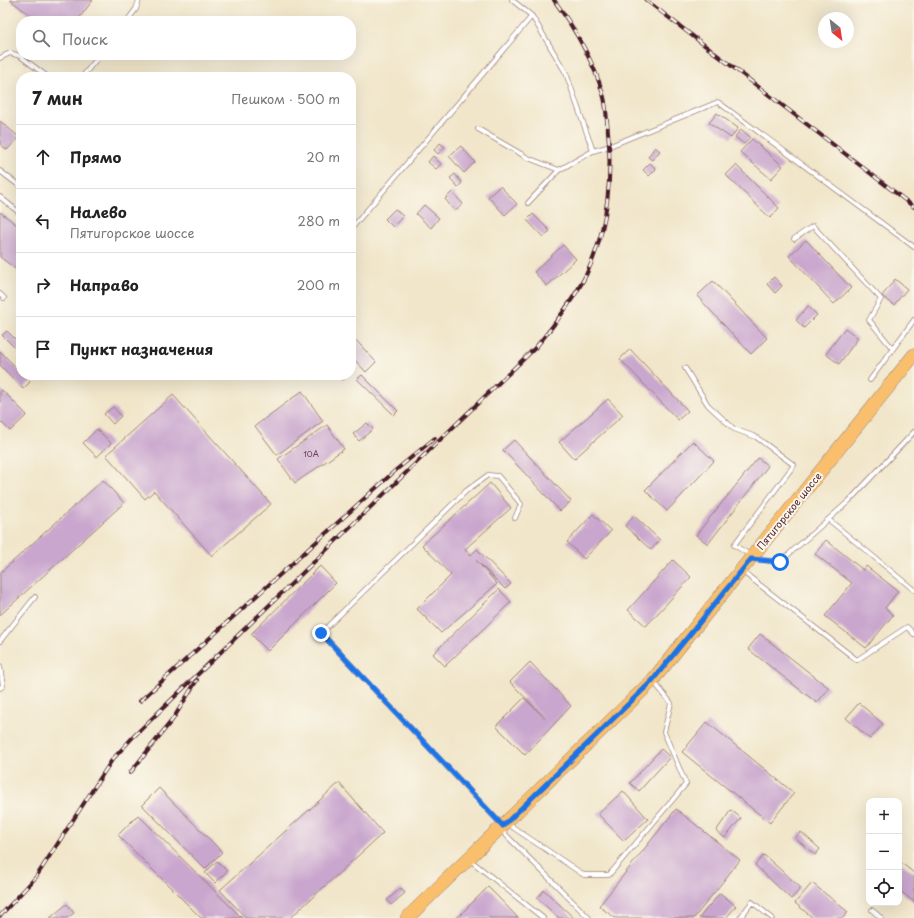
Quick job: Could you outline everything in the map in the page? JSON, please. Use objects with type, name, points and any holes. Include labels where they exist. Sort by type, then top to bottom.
[{"type":"main road","name":"Пятигорское шоссе","points":[[407,918],[652,681],[914,355]]},
{"type":"lane","points":[[131,16],[136,9],[139,0]]},
{"type":"lane","points":[[512,0],[532,16],[566,73],[593,151]]},
{"type":"lane","points":[[356,223],[532,16]]},
{"type":"lane","points":[[0,58],[10,53],[16,55]]},
{"type":"lane","points":[[25,60],[41,72]]},
{"type":"lane","points":[[86,72],[96,60]]},
{"type":"lane","points":[[528,203],[559,170],[593,151],[610,146],[718,102],[914,247]]},
{"type":"lane","points":[[478,129],[528,158],[559,170]]},
{"type":"lane","points":[[0,171],[16,182]]},
{"type":"lane","points":[[0,198],[16,210]]},
{"type":"lane","points":[[794,239],[814,226],[881,299],[869,320],[892,349]]},
{"type":"lane","points":[[0,294],[4,298]]},
{"type":"lane","points":[[870,380],[914,320]]},
{"type":"lane","points":[[685,368],[708,404],[734,429],[756,437],[794,465],[734,545],[752,558],[780,562],[829,520],[871,479],[914,432]]},
{"type":"lane","points":[[515,518],[521,504],[498,476],[488,475],[466,491],[321,633],[589,918]]},
{"type":"lane","points":[[829,520],[914,590]]},
{"type":"lane","points":[[741,571],[857,660],[907,627],[914,634]]},
{"type":"lane","points":[[0,641],[35,597]]},
{"type":"lane","points":[[0,666],[2,686],[0,688]]},
{"type":"lane","points":[[503,826],[584,875],[609,875],[686,784],[664,732],[671,703],[652,681]]},
{"type":"lane","points":[[468,859],[543,918]]},
{"type":"lane","points":[[741,917],[752,902],[772,918]]},
{"type":"lane","points":[[872,910],[881,918]]},
{"type":"building","points":[[10,0],[93,0],[81,16],[31,16]]},
{"type":"building","points":[[717,113],[738,128],[731,138],[709,123]]},
{"type":"building","points":[[0,121],[16,134],[16,140],[7,150],[0,144]]},
{"type":"building","points":[[741,129],[750,137],[744,144],[735,137]]},
{"type":"building","points":[[752,139],[783,166],[771,179],[740,152]]},
{"type":"building","points":[[440,143],[445,147],[438,154],[434,150]]},
{"type":"building","points":[[461,146],[475,162],[464,173],[449,156]]},
{"type":"building","points":[[655,147],[660,151],[652,160],[648,157]]},
{"type":"building","points":[[433,156],[441,164],[436,169],[428,162]]},
{"type":"building","points":[[650,163],[656,169],[649,176],[643,170]]},
{"type":"building","points":[[736,165],[779,208],[770,218],[726,175]]},
{"type":"building","points":[[455,174],[462,183],[458,187],[450,178]]},
{"type":"building","points":[[500,186],[517,204],[505,215],[488,197]]},
{"type":"building","points":[[452,192],[463,204],[455,211],[445,199]]},
{"type":"building","points":[[424,205],[439,218],[431,228],[416,214]]},
{"type":"building","points":[[395,209],[403,216],[393,227],[385,219]]},
{"type":"building","points":[[0,212],[16,224],[16,269],[0,257]]},
{"type":"building","points":[[533,214],[550,231],[543,237],[527,220]]},
{"type":"building","points":[[806,240],[851,288],[834,304],[789,256]]},
{"type":"building","points":[[563,245],[576,259],[547,286],[534,272]]},
{"type":"building","points":[[774,277],[782,286],[775,293],[767,284]]},
{"type":"building","points":[[895,279],[907,289],[894,305],[882,296]]},
{"type":"building","points":[[713,281],[767,338],[751,354],[697,296]]},
{"type":"building","points":[[808,306],[817,315],[804,328],[796,320]]},
{"type":"building","points":[[845,328],[858,338],[839,364],[826,354]]},
{"type":"building","points":[[7,331],[16,340],[16,349],[2,335]]},
{"type":"building","points":[[356,340],[376,362],[366,372],[356,361]]},
{"type":"building","points":[[630,349],[688,411],[678,420],[620,359]]},
{"type":"building","points":[[0,351],[16,368],[16,380],[28,380],[30,382],[23,389],[0,365]]},
{"type":"building","points":[[362,375],[398,411],[394,415],[357,379]]},
{"type":"building","points":[[2,390],[27,415],[10,431],[0,421],[0,392]]},
{"type":"building","points":[[302,391],[323,421],[277,455],[255,426]]},
{"type":"building","points":[[173,395],[271,504],[212,556],[154,491],[145,499],[106,455]]},
{"type":"building","points":[[608,399],[623,415],[574,459],[559,442]]},
{"type":"building","points":[[113,407],[121,416],[113,424],[104,414]]},
{"type":"building","points":[[367,423],[373,429],[359,441],[353,434]]},
{"type":"building","points":[[327,425],[344,449],[295,483],[278,459]]},
{"type":"building","points":[[97,429],[111,443],[97,457],[83,443]]},
{"type":"building","points":[[514,440],[571,501],[560,511],[503,450]]},
{"type":"building","points":[[693,441],[714,461],[667,511],[645,490]]},
{"type":"building","points":[[758,458],[768,466],[708,544],[696,535]]},
{"type":"building","points":[[103,480],[124,503],[0,615],[0,573]]},
{"type":"building","points":[[490,483],[511,508],[465,549],[471,555],[477,549],[511,584],[505,589],[476,560],[497,584],[441,633],[417,609],[451,575],[422,545]]},
{"type":"building","points":[[593,514],[611,531],[584,559],[567,542]]},
{"type":"building","points":[[634,516],[660,540],[651,550],[625,526]]},
{"type":"building","points":[[826,540],[863,570],[866,566],[898,591],[885,608],[893,615],[866,648],[825,616],[852,583],[815,554]]},
{"type":"building","points":[[673,560],[691,577],[646,626],[628,610]]},
{"type":"building","points":[[320,566],[336,583],[268,651],[251,634]]},
{"type":"building","points":[[499,589],[511,602],[445,666],[433,654]]},
{"type":"building","points":[[760,634],[829,688],[817,703],[748,649]]},
{"type":"building","points":[[530,662],[571,706],[525,755],[496,726],[524,698],[545,718],[510,682]]},
{"type":"building","points":[[859,703],[883,724],[870,739],[846,718]]},
{"type":"building","points":[[707,722],[794,793],[770,823],[682,752]]},
{"type":"building","points":[[661,749],[670,757],[639,791],[630,783]]},
{"type":"building","points":[[339,783],[383,833],[290,918],[246,918],[220,890]]},
{"type":"building","points":[[159,788],[222,852],[205,869],[142,805]]},
{"type":"building","points":[[623,791],[648,819],[624,841],[598,814]]},
{"type":"building","points":[[676,809],[740,860],[694,918],[615,918],[599,906]]},
{"type":"building","points":[[731,810],[741,818],[725,838],[716,831]]},
{"type":"building","points":[[138,815],[242,918],[201,918],[118,835]]},
{"type":"building","points":[[801,832],[820,849],[815,855],[795,838]]},
{"type":"building","points":[[764,855],[801,888],[791,899],[755,865]]},
{"type":"building","points":[[217,861],[227,871],[215,883],[205,873]]},
{"type":"building","points":[[902,863],[914,873],[914,902],[902,892]]},
{"type":"building","points":[[812,883],[848,912],[843,918],[813,918],[795,903]]},
{"type":"building","points":[[488,887],[518,918],[457,918]]},
{"type":"building","points":[[401,888],[405,893],[391,905],[387,900]]},
{"type":"building","points":[[544,890],[574,918],[559,918],[537,898]]},
{"type":"building","points":[[720,893],[736,906],[726,918],[699,918]]},
{"type":"building","points":[[67,904],[74,913],[67,918],[50,918]]},
{"type":"railway","points":[[0,916],[36,877],[112,760],[133,737],[536,347],[557,321],[575,294],[586,275],[600,238],[609,179],[609,140],[605,100],[599,81],[589,57],[569,22],[554,0]]},
{"type":"railway","points":[[646,0],[914,207]]},
{"type":"railway","points":[[140,701],[396,470],[435,438]]},
{"type":"railway","points":[[130,773],[173,719],[197,680]]},
{"type":"route","points":[[321,633],[503,826],[652,681],[751,559],[780,562]]}]
